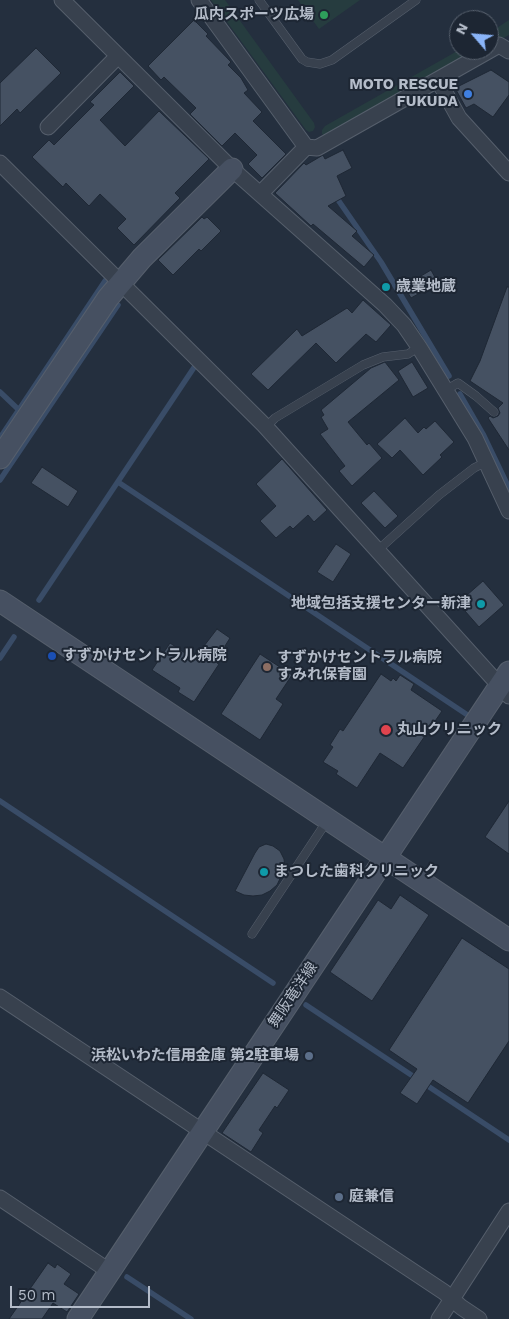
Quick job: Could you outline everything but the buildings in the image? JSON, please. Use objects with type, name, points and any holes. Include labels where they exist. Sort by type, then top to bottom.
[{"type":"street","points":[[62,0],[232,169],[385,305],[404,325],[475,438],[508,505]]},
{"type":"street","points":[[199,0],[306,147],[317,148],[499,45],[509,51]]},
{"type":"street","points":[[48,127],[118,56]]},
{"type":"street","points":[[438,80],[460,118],[509,173]]},
{"type":"street","points":[[260,194],[306,147]]},
{"type":"street","points":[[0,163],[266,427],[378,550],[506,684]]},
{"type":"street","points":[[0,458],[98,312],[120,283],[142,258],[232,169]]},
{"type":"street","points":[[0,601],[509,940]]},
{"type":"street","name":"舞阪竜洋線","points":[[78,1319],[385,858],[506,684]]},
{"type":"street","points":[[0,997],[444,1292],[479,1319]]},
{"type":"street","points":[[0,1198],[109,1271]]},
{"type":"street","points":[[439,1319],[509,1211]]},
{"type":"lane","points":[[259,0],[302,59],[307,62],[320,64],[332,60],[416,0]]},
{"type":"lane","points":[[266,427],[275,418],[363,365],[383,357],[408,354],[419,347]]},
{"type":"lane","points":[[446,390],[458,383],[494,412]]},
{"type":"lane","points":[[378,550],[439,495],[474,468],[486,462]]},
{"type":"lane","points":[[252,934],[328,820]]},
{"type":"green space","points":[[211,0],[225,0],[314,123],[313,131],[309,132],[306,130]]},
{"type":"green space","name":"瓜内スポーツ広場","points":[[298,0],[360,0],[319,29]]},
{"type":"green space","points":[[509,20],[509,35],[499,40],[499,26]]},
{"type":"green space","points":[[449,56],[449,60],[464,60],[326,136],[322,134],[325,126]]},
{"type":"waterway","points":[[334,194],[381,262],[449,376]]},
{"type":"waterway","points":[[0,438],[105,281]]},
{"type":"waterway","points":[[0,480],[118,305]]},
{"type":"waterway","points":[[39,600],[195,366]]},
{"type":"waterway","points":[[0,392],[19,410]]},
{"type":"waterway","points":[[460,394],[483,434],[509,488]]},
{"type":"waterway","points":[[118,482],[466,714]]},
{"type":"waterway","points":[[0,658],[14,637]]},
{"type":"waterway","points":[[0,801],[273,983]]},
{"type":"waterway","points":[[306,1005],[509,1140]]},
{"type":"waterway","points":[[127,1277],[191,1319]]},
{"type":"place","name":"瓜内スポーツ広場","points":[[324,15]]},
{"type":"place","name":"MOTO RESCUE FUKUDA","points":[[468,94]]},
{"type":"place","name":"歳業地蔵","points":[[386,287]]},
{"type":"place","name":"地域包括支援センター新津","points":[[481,604]]},
{"type":"place","name":"すずかけセントラル病院","points":[[52,656]]},
{"type":"place","name":"すずかけセントラル病院 すみれ保育園","points":[[267,667]]},
{"type":"place","name":"丸山クリニック","points":[[386,730]]},
{"type":"place","name":"まつした歯科クリニック","points":[[264,872]]},
{"type":"place","name":"浜松いわた信用金庫 第2駐車場","points":[[309,1056]]},
{"type":"place","name":"庭兼信","points":[[339,1197]]}]
